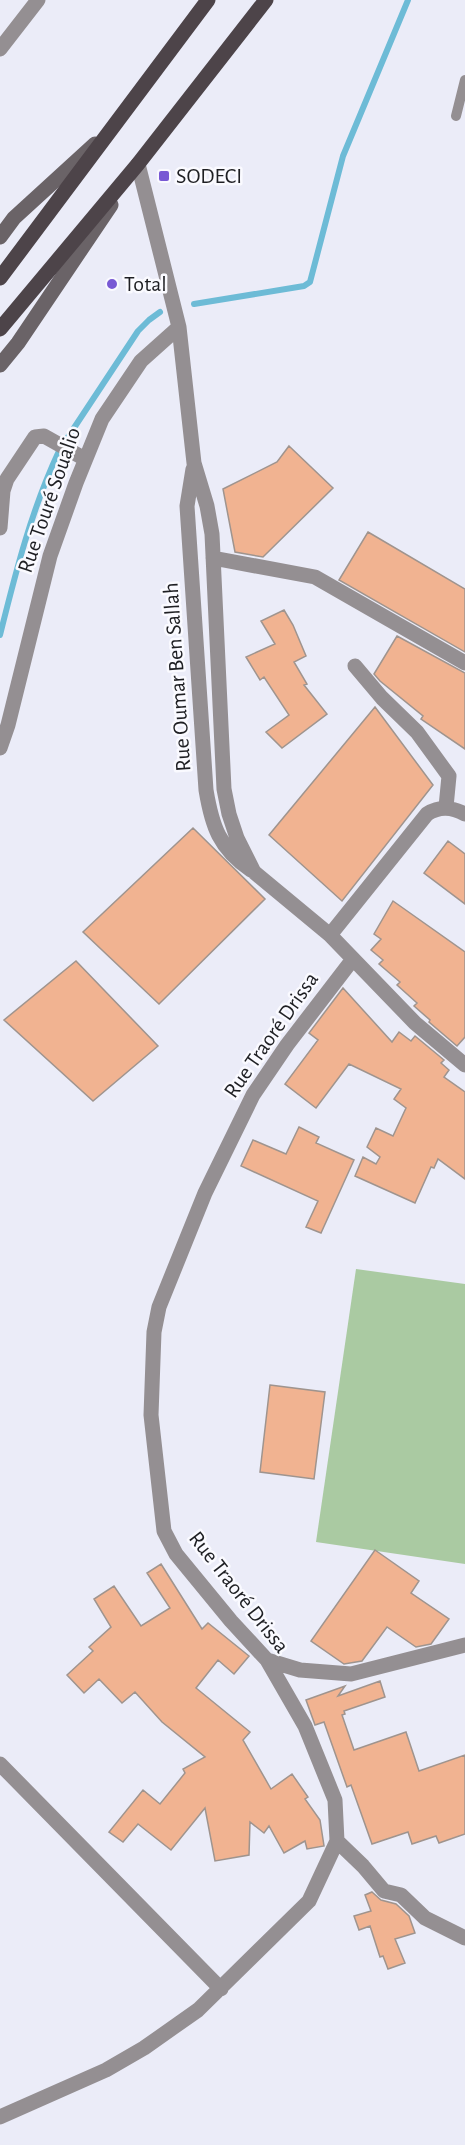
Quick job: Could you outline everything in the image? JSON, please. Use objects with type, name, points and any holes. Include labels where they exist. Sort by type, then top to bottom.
[{"type":"main road","points":[[0,278],[208,0]]},
{"type":"main road","points":[[0,328],[138,164],[266,0]]},
{"type":"street","points":[[0,49],[38,0]]},
{"type":"street","points":[[0,237],[14,218],[108,132]]},
{"type":"street","points":[[0,365],[18,343],[138,164]]},
{"type":"street","name":"Rue Oumar Ben Sallah","points":[[138,164],[179,327],[194,464],[207,507],[212,534],[224,789],[232,822],[254,872]]},
{"type":"street","name":"Rue Touré Soualio","points":[[0,748],[4,724],[50,556],[102,418],[141,361],[179,327]]},
{"type":"street","points":[[0,528],[3,491],[7,479],[35,437],[44,436],[85,459]]},
{"type":"street","name":"Rue Oumar Ben Sallah","points":[[194,464],[187,506],[206,790],[210,815],[219,840],[238,861],[330,935],[415,1023],[465,1065]]},
{"type":"street","points":[[213,558],[315,577],[465,663]]},
{"type":"street","points":[[355,666],[382,698],[417,732],[448,776],[446,807]]},
{"type":"street","points":[[330,935],[427,814],[435,809],[446,807],[465,814]]},
{"type":"street","name":"Rue Traoré Drissa","points":[[337,1841],[335,1800],[305,1726],[267,1660],[231,1621],[176,1554],[164,1531],[151,1415],[154,1332],[159,1307],[205,1193],[253,1095],[286,1045],[352,959]]},
{"type":"street","points":[[267,1660],[300,1670],[351,1674],[465,1645]]},
{"type":"street","points":[[0,1764],[221,1989]]},
{"type":"street","points":[[0,2117],[106,2070],[144,2048],[198,2010],[309,1901],[337,1841],[363,1866],[384,1891],[401,1895],[425,1918],[465,1938]]},
{"type":"lane","points":[[456,116],[465,80]]},
{"type":"green space","points":[[356,1269],[465,1284],[465,1564],[316,1542]]},
{"type":"building","points":[[289,446],[333,488],[263,557],[235,552],[223,489],[277,462]]},
{"type":"building","points":[[368,532],[465,589],[465,652],[339,580]]},
{"type":"building","points":[[284,610],[306,656],[294,662],[307,684],[304,685],[327,714],[282,748],[266,732],[289,715],[264,677],[260,680],[246,657],[275,644],[261,621]]},
{"type":"building","points":[[397,636],[465,673],[465,749],[421,719],[423,716],[374,674]]},
{"type":"building","points":[[375,707],[433,785],[342,901],[269,835]]},
{"type":"building","points":[[193,828],[265,899],[159,1004],[83,932]]},
{"type":"building","points":[[448,841],[465,854],[465,904],[424,873]]},
{"type":"building","points":[[393,901],[465,952],[465,1037],[457,1046],[414,1006],[417,1003],[397,985],[400,982],[379,964],[383,960],[371,950],[381,939],[374,934]]},
{"type":"building","points":[[76,961],[158,1046],[93,1101],[4,1020]]},
{"type":"building","points":[[343,988],[392,1042],[399,1032],[411,1041],[415,1036],[444,1060],[441,1063],[449,1070],[444,1077],[465,1092],[465,1179],[438,1159],[434,1168],[431,1167],[415,1203],[355,1176],[363,1157],[376,1164],[380,1157],[367,1147],[376,1128],[393,1136],[406,1108],[394,1099],[401,1089],[349,1064],[316,1108],[285,1084],[318,1040],[309,1033]]},
{"type":"building","points":[[299,1127],[319,1137],[316,1143],[354,1160],[321,1233],[306,1227],[318,1201],[241,1166],[253,1140],[286,1154]]},
{"type":"building","points":[[270,1385],[325,1392],[314,1479],[260,1472]]},
{"type":"building","points":[[375,1550],[419,1581],[411,1593],[449,1619],[431,1644],[416,1647],[387,1627],[362,1661],[344,1664],[311,1641]]},
{"type":"building","points":[[161,1564],[202,1629],[208,1623],[249,1656],[234,1674],[218,1660],[196,1688],[250,1732],[243,1740],[271,1789],[292,1774],[308,1797],[305,1799],[320,1820],[324,1846],[307,1849],[305,1841],[284,1853],[269,1826],[264,1833],[250,1822],[249,1855],[215,1861],[205,1808],[171,1850],[138,1824],[123,1842],[109,1832],[143,1790],[160,1804],[185,1773],[183,1769],[205,1757],[162,1722],[135,1692],[122,1703],[99,1679],[84,1693],[67,1675],[93,1651],[89,1647],[111,1627],[94,1599],[114,1586],[141,1626],[170,1608],[147,1573]]},
{"type":"building","points":[[380,1681],[385,1697],[344,1711],[345,1714],[342,1715],[354,1750],[406,1732],[419,1771],[465,1755],[465,1834],[439,1843],[436,1836],[412,1844],[408,1832],[372,1844],[351,1785],[347,1787],[324,1722],[315,1725],[306,1700],[345,1686],[338,1696]]},
{"type":"building","points":[[372,1892],[381,1900],[396,1904],[409,1916],[415,1933],[395,1939],[405,1963],[388,1969],[383,1956],[380,1957],[370,1926],[359,1930],[354,1916],[371,1911],[365,1895]]},
{"type":"waterway","points":[[194,304],[304,286],[310,282],[343,156],[408,0]]},
{"type":"waterway","points":[[66,440],[138,331],[160,312]]},
{"type":"waterway","points":[[0,635],[32,519],[59,451]]},
{"type":"place","name":"SODECI","points":[[164,176]]},
{"type":"place","name":"Total","points":[[112,284]]}]
